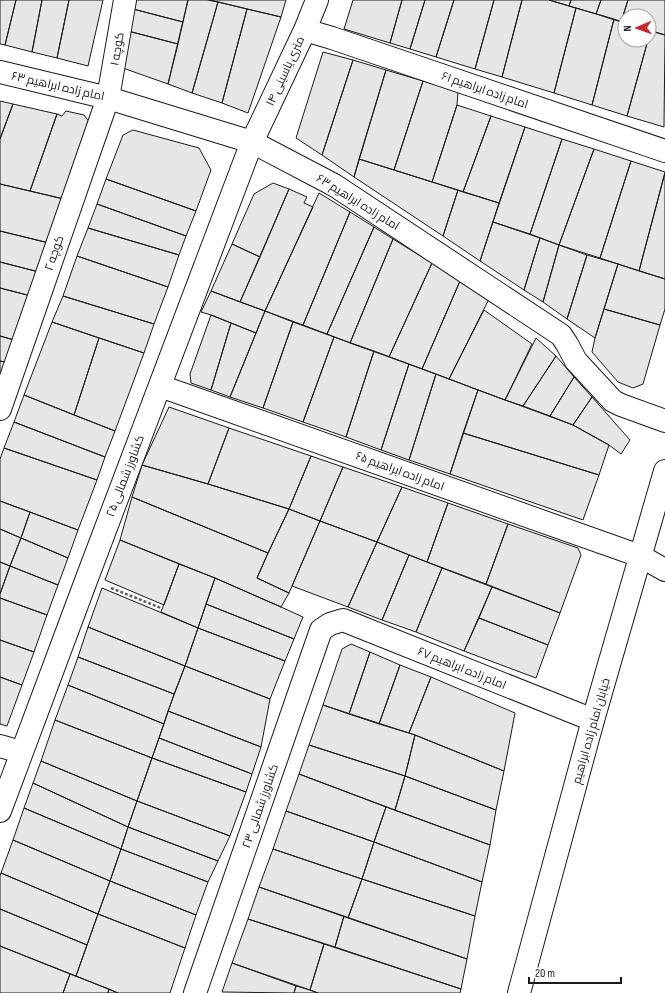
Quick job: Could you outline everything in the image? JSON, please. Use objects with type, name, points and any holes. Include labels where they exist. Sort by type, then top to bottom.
[{"type":"street","name":"کوچه ۱","points":[[108,98],[125,0]]},
{"type":"street","name":"۱۴ متری یاسینی","points":[[252,142],[305,30],[317,0]]},
{"type":"street","name":"امام زاده ابراهیم ۶۱","points":[[305,30],[665,151]]},
{"type":"street","name":"امام زاده ابراهیم ۶۳","points":[[0,72],[108,98],[252,142],[334,185],[554,331],[565,340],[576,361],[613,401],[665,421]]},
{"type":"street","name":"کوچه ۲","points":[[0,409],[108,98]]},
{"type":"street","name":"کشاورز شمالی ۲۵","points":[[0,811],[252,142]]},
{"type":"street","name":"امام زاده ابراهیم ۶۵","points":[[160,386],[640,556],[665,570]]},
{"type":"street","name":"خیابان امام زاده ابراهیم","points":[[519,993],[593,720],[665,470]]},
{"type":"street","name":"امام زاده ابراهیم ۶۷","points":[[330,624],[343,620],[593,720]]},
{"type":"street","name":"کشاورز شمالی ۲۳","points":[[195,993],[321,630],[330,624]]},
{"type":"street","points":[[0,746],[21,752]]},
{"type":"path","points":[[87,578],[161,608]]},
{"type":"building","points":[[0,0],[16,0],[5,45],[0,44]]},
{"type":"building","points":[[16,0],[42,0],[32,52],[5,45]]},
{"type":"building","points":[[42,0],[69,0],[57,58],[32,52]]},
{"type":"building","points":[[69,0],[103,0],[88,66],[57,58]]},
{"type":"building","points":[[134,0],[188,0],[183,22],[133,9]]},
{"type":"building","points":[[188,0],[207,0],[218,2],[192,93],[168,84]]},
{"type":"building","points":[[210,0],[286,0],[281,17]]},
{"type":"building","points":[[353,0],[402,0],[390,43],[344,29]]},
{"type":"building","points":[[402,0],[425,0],[410,49],[390,43]]},
{"type":"building","points":[[425,0],[454,0],[436,57],[410,49]]},
{"type":"building","points":[[454,0],[494,0],[475,69],[436,57]]},
{"type":"building","points":[[494,0],[522,0],[502,77],[475,69]]},
{"type":"building","points":[[522,0],[549,0],[576,8],[554,93],[502,77]]},
{"type":"building","points":[[549,0],[571,0],[569,6]]},
{"type":"building","points":[[571,0],[601,0],[596,14],[569,6]]},
{"type":"building","points":[[601,0],[628,0],[625,8],[617,8],[617,21],[596,14]]},
{"type":"building","points":[[628,0],[665,0],[665,35],[657,32],[657,8],[625,8]]},
{"type":"building","points":[[218,2],[247,9],[222,103],[192,93]]},
{"type":"building","points":[[576,8],[614,19],[592,105],[554,93]]},
{"type":"building","points":[[133,9],[183,22],[178,44],[128,31]]},
{"type":"building","points":[[247,9],[281,17],[248,113],[222,103]]},
{"type":"building","points":[[614,19],[617,20],[617,48],[646,48],[627,116],[592,105]]},
{"type":"building","points":[[128,31],[178,44],[168,84],[120,67]]},
{"type":"building","points":[[657,33],[665,35],[664,127],[627,116],[646,48],[657,48]]},
{"type":"building","points":[[323,52],[353,60],[322,155],[296,138]]},
{"type":"building","points":[[353,60],[386,70],[354,177],[322,155]]},
{"type":"building","points":[[386,70],[423,81],[394,170],[359,159]]},
{"type":"building","points":[[423,81],[458,92],[457,105],[432,182],[394,170]]},
{"type":"building","points":[[0,101],[13,104],[0,139]]},
{"type":"building","points":[[13,104],[57,114],[30,191],[0,184],[0,139]]},
{"type":"building","points":[[457,105],[491,116],[463,192],[432,182]]},
{"type":"building","points":[[66,111],[84,115],[93,127],[68,200],[30,191],[57,114],[62,116]]},
{"type":"building","points":[[491,116],[525,127],[499,203],[463,192]]},
{"type":"building","points":[[525,127],[562,139],[530,234],[493,222]]},
{"type":"building","points":[[133,130],[199,148],[211,170],[196,211],[106,179],[123,135]]},
{"type":"building","points":[[562,139],[594,149],[559,245],[530,234]]},
{"type":"building","points":[[594,149],[631,161],[600,258],[559,245]]},
{"type":"building","points":[[359,159],[458,190],[443,236],[354,177]]},
{"type":"building","points":[[631,161],[665,172],[639,271],[600,258]]},
{"type":"building","points":[[665,173],[665,279],[639,271]]},
{"type":"building","points":[[106,179],[196,211],[186,236],[97,204]]},
{"type":"building","points":[[273,183],[289,189],[260,257],[232,244],[254,194]]},
{"type":"building","points":[[0,184],[68,200],[53,244],[0,231]]},
{"type":"building","points":[[289,189],[307,197],[304,203],[313,207],[265,311],[240,302]]},
{"type":"building","points":[[458,190],[499,203],[480,261],[443,236]]},
{"type":"building","points":[[319,193],[350,212],[303,325],[265,311]]},
{"type":"building","points":[[97,204],[186,236],[179,255],[88,228]]},
{"type":"building","points":[[350,212],[374,227],[327,334],[303,325]]},
{"type":"building","points":[[493,222],[540,238],[524,290],[480,261]]},
{"type":"building","points":[[374,227],[393,239],[350,343],[327,334]]},
{"type":"building","points":[[88,228],[179,255],[168,287],[77,256]]},
{"type":"building","points":[[0,231],[53,244],[43,273],[0,262]]},
{"type":"building","points":[[540,238],[559,245],[543,302],[524,290]]},
{"type":"building","points":[[393,239],[432,263],[389,357],[350,343]]},
{"type":"building","points":[[232,244],[260,257],[240,302],[211,291]]},
{"type":"building","points":[[559,245],[587,255],[567,319],[543,302]]},
{"type":"building","points":[[587,255],[618,264],[595,338],[567,319]]},
{"type":"building","points":[[77,256],[168,287],[154,324],[63,296]]},
{"type":"building","points":[[0,262],[43,273],[35,297],[0,288]]},
{"type":"building","points":[[432,263],[460,281],[422,369],[389,357]]},
{"type":"building","points":[[618,264],[665,279],[665,309],[660,325],[604,309]]},
{"type":"building","points":[[460,281],[489,299],[449,379],[422,369]]},
{"type":"building","points":[[0,288],[35,297],[14,340],[0,336]]},
{"type":"building","points":[[211,291],[265,311],[256,333],[201,312]]},
{"type":"building","points":[[63,296],[154,324],[144,353],[52,322]]},
{"type":"building","points":[[604,309],[660,325],[643,384],[633,388],[618,382],[592,352]]},
{"type":"building","points":[[484,310],[532,344],[505,400],[449,379]]},
{"type":"building","points":[[265,311],[293,322],[263,408],[230,397]]},
{"type":"building","points":[[211,315],[231,323],[211,390],[191,383],[190,374]]},
{"type":"building","points":[[52,322],[99,338],[74,415],[24,395]]},
{"type":"building","points":[[293,322],[334,337],[303,422],[263,408]]},
{"type":"building","points":[[231,323],[256,333],[230,397],[211,390]]},
{"type":"building","points":[[0,336],[14,340],[5,362],[0,361]]},
{"type":"building","points":[[334,337],[374,351],[346,437],[303,422]]},
{"type":"building","points":[[99,338],[144,353],[115,431],[74,415]]},
{"type":"building","points":[[536,338],[556,356],[523,406],[505,400]]},
{"type":"building","points":[[374,351],[409,364],[381,450],[346,437]]},
{"type":"building","points":[[556,356],[574,377],[550,416],[523,406]]},
{"type":"building","points":[[0,361],[5,362],[0,377]]},
{"type":"building","points":[[409,364],[436,374],[409,460],[381,450]]},
{"type":"building","points":[[436,374],[478,390],[450,474],[409,460]]},
{"type":"building","points":[[574,377],[592,397],[573,425],[550,416]]},
{"type":"building","points":[[478,390],[573,425],[609,445],[599,475],[463,433]]},
{"type":"building","points":[[24,395],[115,431],[105,457],[14,422]]},
{"type":"building","points":[[592,397],[630,440],[621,454],[609,445],[573,425]]},
{"type":"building","points":[[169,407],[229,428],[208,484],[142,465]]},
{"type":"building","points":[[14,422],[105,457],[97,480],[4,448]]},
{"type":"building","points":[[229,428],[311,456],[289,509],[208,484]]},
{"type":"building","points":[[463,433],[599,475],[583,520],[450,474]]},
{"type":"building","points":[[4,448],[97,480],[78,530],[0,501],[0,459]]},
{"type":"building","points":[[311,456],[343,467],[320,521],[289,509]]},
{"type":"building","points":[[142,465],[289,509],[268,553],[132,497]]},
{"type":"building","points":[[343,467],[402,487],[377,542],[320,521]]},
{"type":"building","points":[[402,487],[448,503],[427,562],[377,542]]},
{"type":"building","points":[[132,497],[268,553],[257,578],[289,593],[281,607],[215,578],[120,540]]},
{"type":"building","points":[[0,501],[30,512],[21,538],[0,529]]},
{"type":"building","points":[[448,503],[508,524],[486,584],[427,562]]},
{"type":"building","points":[[289,509],[320,521],[289,593],[257,578]]},
{"type":"building","points":[[30,512],[78,530],[68,558],[21,538]]},
{"type":"building","points":[[320,521],[377,542],[348,607],[292,586]]},
{"type":"building","points":[[508,524],[578,548],[581,555],[560,613],[486,584]]},
{"type":"building","points":[[0,529],[21,538],[10,566],[0,562]]},
{"type":"building","points":[[21,538],[68,558],[58,585],[10,566]]},
{"type":"building","points":[[120,540],[179,564],[164,605],[105,580]]},
{"type":"building","points":[[377,542],[409,555],[382,620],[348,607]]},
{"type":"building","points":[[409,555],[442,568],[416,632],[382,620]]},
{"type":"building","points":[[0,562],[10,566],[0,594]]},
{"type":"building","points":[[179,564],[215,578],[198,628],[161,612]]},
{"type":"building","points":[[10,566],[58,585],[47,615],[0,598]]},
{"type":"building","points":[[442,568],[492,587],[464,651],[416,632]]},
{"type":"building","points":[[215,578],[303,617],[294,639],[206,604]]},
{"type":"building","points":[[492,587],[560,613],[548,645],[479,618]]},
{"type":"building","points":[[102,588],[198,628],[185,666],[88,627]]},
{"type":"building","points":[[0,598],[47,615],[34,652],[0,640]]},
{"type":"building","points":[[206,604],[294,639],[285,661],[198,628]]},
{"type":"building","points":[[479,618],[548,645],[536,678],[464,651]]},
{"type":"building","points":[[88,627],[185,666],[174,694],[78,657]]},
{"type":"building","points":[[198,628],[285,661],[270,699],[185,666]]},
{"type":"building","points":[[0,640],[34,652],[22,685],[0,677]]},
{"type":"building","points":[[351,644],[370,652],[349,714],[323,705],[342,649]]},
{"type":"building","points":[[370,652],[400,665],[379,724],[349,714]]},
{"type":"building","points":[[78,657],[174,694],[164,724],[68,685]]},
{"type":"building","points":[[400,665],[431,677],[409,733],[379,724]]},
{"type":"building","points":[[185,666],[270,699],[261,747],[168,711]]},
{"type":"building","points":[[0,677],[22,685],[7,726],[0,724]]},
{"type":"building","points":[[431,677],[515,713],[504,771],[409,733]]},
{"type":"building","points":[[68,685],[164,724],[152,758],[55,720]]},
{"type":"building","points":[[323,705],[415,735],[405,776],[309,745]]},
{"type":"building","points":[[168,711],[261,747],[252,774],[159,738]]},
{"type":"building","points":[[55,720],[152,758],[137,801],[41,761]]},
{"type":"building","points":[[415,735],[504,771],[496,810],[405,776]]},
{"type":"building","points":[[159,738],[252,774],[246,792],[152,758]]},
{"type":"building","points":[[309,745],[405,776],[395,810],[299,774]]},
{"type":"building","points":[[152,758],[246,792],[230,836],[137,801]]},
{"type":"building","points":[[41,761],[137,801],[128,827],[33,783]]},
{"type":"building","points":[[299,774],[386,807],[374,842],[286,811]]},
{"type":"building","points":[[405,776],[496,810],[490,845],[395,810]]},
{"type":"building","points":[[33,783],[128,827],[121,849],[24,808]]},
{"type":"building","points":[[137,801],[230,836],[218,861],[128,827]]},
{"type":"building","points":[[386,807],[490,845],[482,882],[374,842]]},
{"type":"building","points":[[24,808],[121,849],[110,881],[13,840]]},
{"type":"building","points":[[286,811],[374,842],[362,879],[273,849]]},
{"type":"building","points":[[128,827],[218,861],[208,882],[121,849]]},
{"type":"building","points":[[13,840],[110,881],[98,914],[1,873]]},
{"type":"building","points":[[374,842],[482,882],[475,916],[362,879]]},
{"type":"building","points":[[121,849],[208,882],[196,915],[110,881]]},
{"type":"building","points":[[273,849],[362,879],[348,918],[259,887]]},
{"type":"building","points":[[1,873],[98,914],[87,945],[0,909]]},
{"type":"building","points":[[362,879],[475,916],[467,959],[348,918]]},
{"type":"building","points":[[110,881],[196,915],[185,948],[98,914]]},
{"type":"building","points":[[259,887],[344,916],[335,947],[248,919]]},
{"type":"building","points":[[0,909],[87,945],[76,976],[0,946]]},
{"type":"building","points":[[98,914],[185,948],[170,993],[118,993],[76,976]]},
{"type":"building","points":[[344,916],[467,959],[461,989],[335,947]]},
{"type":"building","points":[[248,919],[324,944],[310,990],[232,963]]},
{"type":"building","points":[[324,944],[461,989],[460,993],[318,993],[310,990]]},
{"type":"building","points":[[0,946],[70,974],[63,993],[0,993]]},
{"type":"building","points":[[232,963],[296,986],[294,993],[222,992]]},
{"type":"building","points":[[70,974],[109,989],[108,993],[63,993]]},
{"type":"building","points":[[296,986],[310,990],[318,993],[294,993]]},
{"type":"building","points":[[109,989],[118,993],[108,993]]}]
